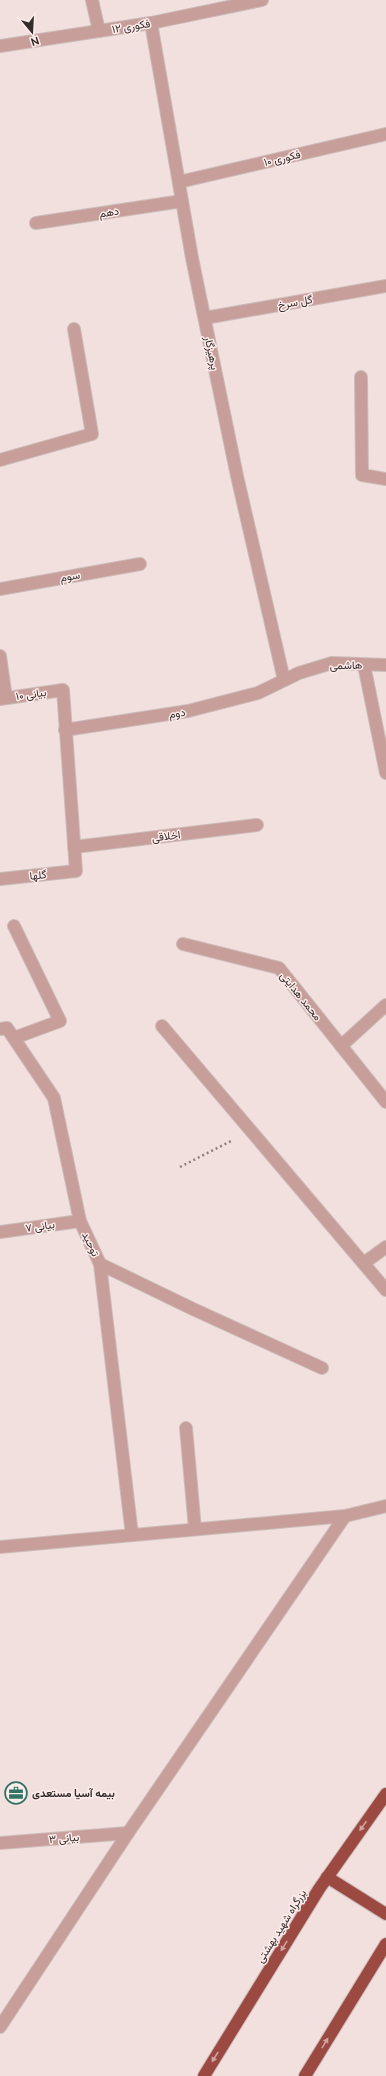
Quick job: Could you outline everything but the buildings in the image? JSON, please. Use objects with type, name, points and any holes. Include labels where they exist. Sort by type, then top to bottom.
[{"type":"highway","name":"بزرگراه شهید بهشتی","points":[[204,2076],[327,1877],[386,1794]]},
{"type":"highway","points":[[327,1877],[386,1914]]},
{"type":"highway","points":[[305,2076],[386,1944]]},
{"type":"street","points":[[92,0],[99,31]]},
{"type":"street","name":"فکوری ۱۲","points":[[0,46],[151,23],[254,1]]},
{"type":"street","name":"پرهیزگار","points":[[151,23],[182,201],[205,318],[237,476],[284,680]]},
{"type":"street","name":"فکوری ۱۰","points":[[179,182],[386,134]]},
{"type":"street","name":"دهم","points":[[36,223],[182,201]]},
{"type":"street","name":"گل سرخ","points":[[205,318],[386,286]]},
{"type":"street","points":[[0,460],[92,434],[74,329]]},
{"type":"street","points":[[361,377],[362,475],[386,479]]},
{"type":"street","name":"سوم","points":[[0,589],[140,564]]},
{"type":"street","points":[[0,656],[3,698]]},
{"type":"street","name":"هاشمی","points":[[284,680],[299,673],[332,663],[386,665]]},
{"type":"street","points":[[364,665],[386,773]]},
{"type":"street","name":"دوم","points":[[65,730],[188,711],[258,693],[284,680]]},
{"type":"street","name":"بیانی ۱۰","points":[[3,698],[63,690],[65,730]]},
{"type":"street","points":[[65,730],[74,847]]},
{"type":"street","name":"اخلاقی","points":[[74,847],[257,825]]},
{"type":"street","name":"گلها","points":[[0,879],[76,871],[74,847]]},
{"type":"street","points":[[14,926],[60,1021],[14,1038]]},
{"type":"street","name":"محمد هدایتی","points":[[183,944],[279,968],[386,1102]]},
{"type":"street","points":[[341,1046],[386,1005]]},
{"type":"street","points":[[162,1026],[386,1290]]},
{"type":"street","name":"توحید","points":[[0,1029],[7,1028],[54,1098],[80,1221],[100,1264],[193,1309],[322,1368]]},
{"type":"street","name":"بیانی ۷","points":[[0,1232],[80,1221]]},
{"type":"street","points":[[364,1263],[386,1247]]},
{"type":"street","points":[[100,1264],[132,1535]]},
{"type":"street","points":[[186,1428],[195,1529]]},
{"type":"street","points":[[0,1547],[345,1516],[386,1506]]},
{"type":"street","points":[[0,2027],[128,1833],[345,1516]]},
{"type":"street","name":"بیانی ۳","points":[[0,1844],[128,1833]]},
{"type":"path","points":[[180,1167],[251,1131]]},
{"type":"place","name":"بیمه آسیا مستعدی","points":[[16,1793]]}]
